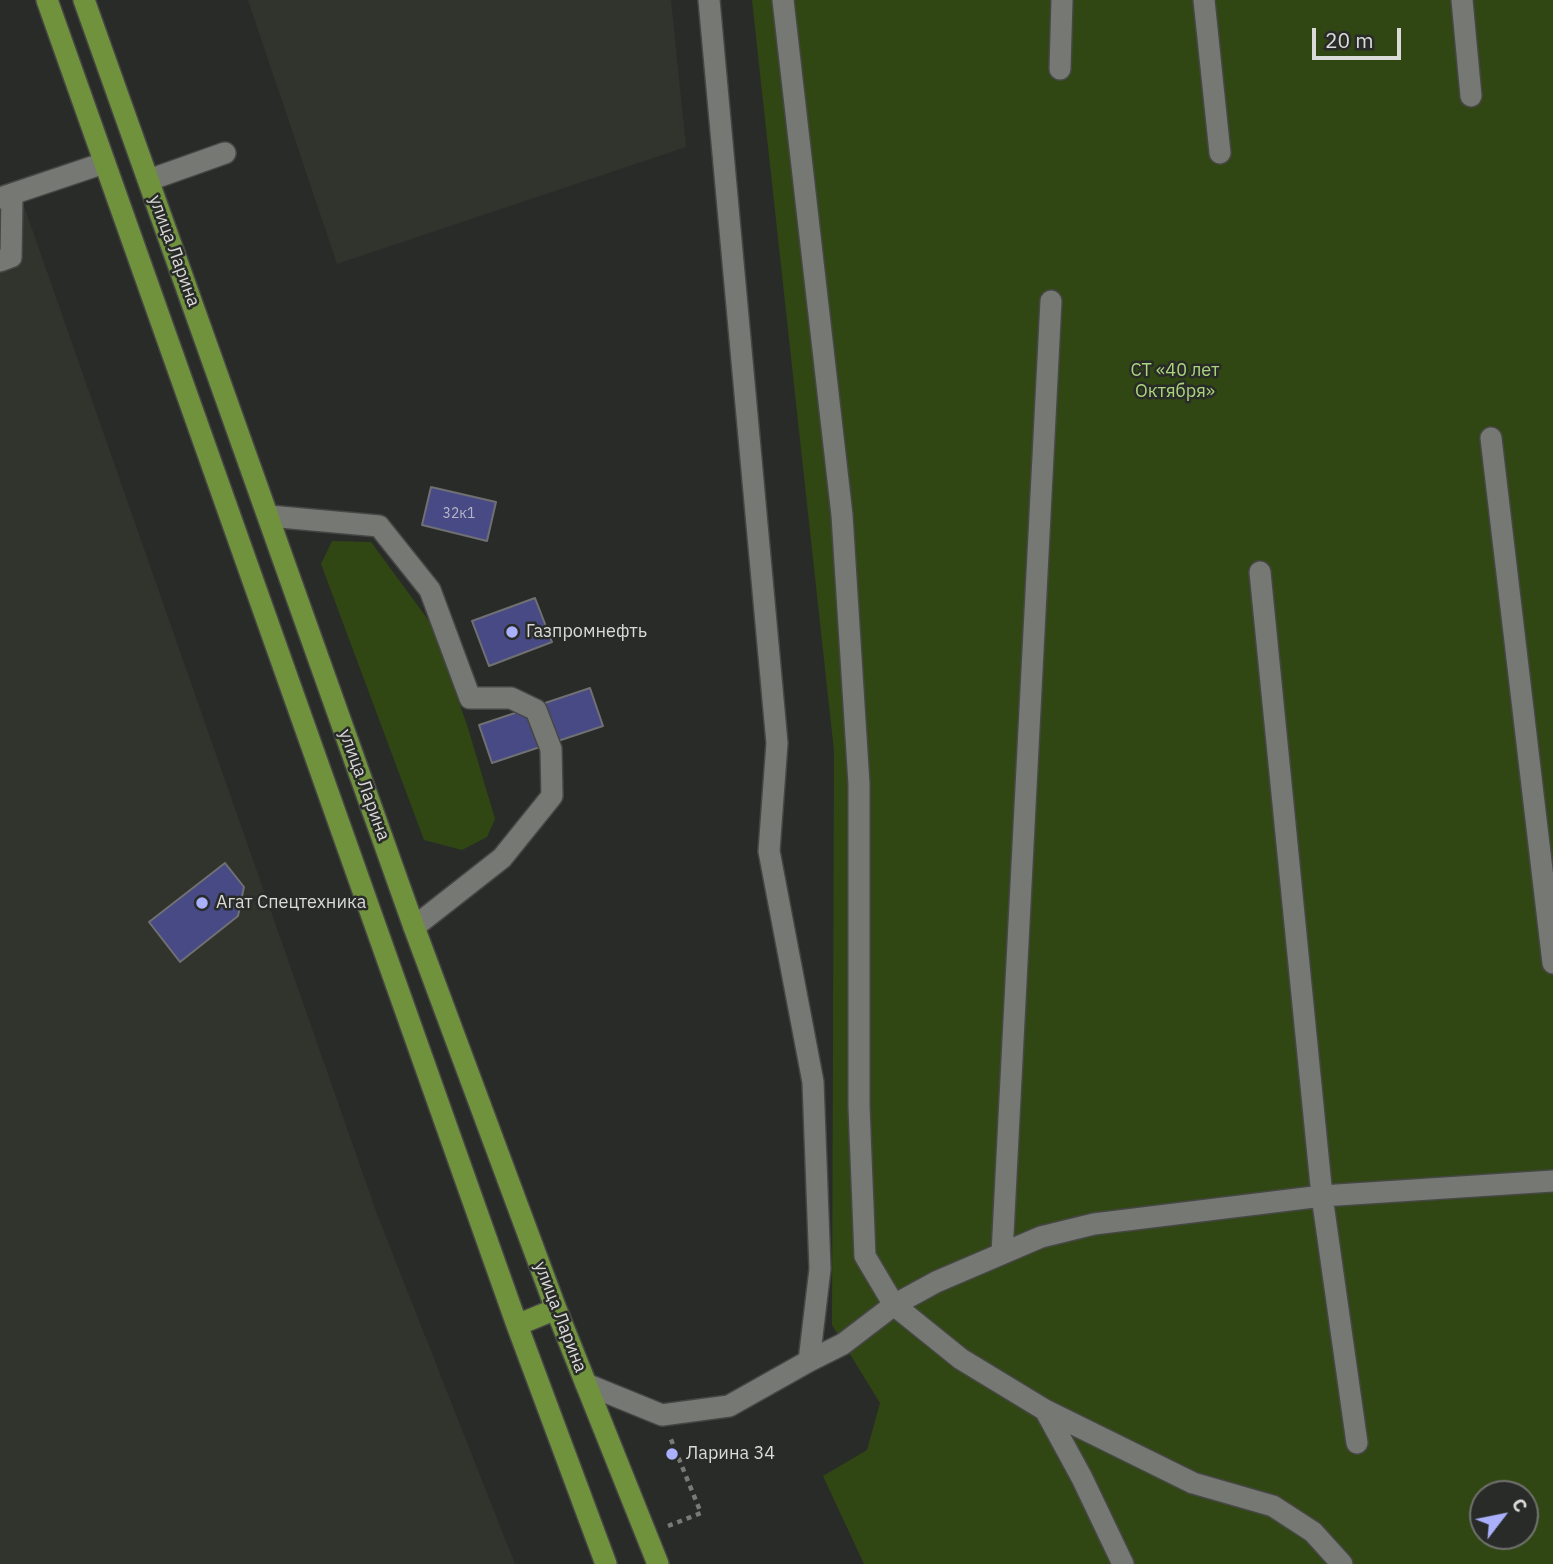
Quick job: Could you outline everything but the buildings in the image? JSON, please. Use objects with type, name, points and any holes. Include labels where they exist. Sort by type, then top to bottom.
[{"type":"main road","name":"улица Ларина","points":[[47,0],[517,1325],[606,1564]]},
{"type":"main road","name":"улица Ларина","points":[[84,0],[414,927],[556,1309],[658,1564]]},
{"type":"main road","points":[[517,1325],[556,1309]]},
{"type":"lane","points":[[709,0],[777,743],[769,851],[813,1083],[820,1269],[809,1361]]},
{"type":"lane","points":[[783,0],[842,515],[859,784],[859,1107],[865,1256],[894,1305],[961,1359],[1045,1410],[1193,1483],[1273,1506],[1313,1532],[1342,1564]]},
{"type":"lane","points":[[1059,69],[1062,0]]},
{"type":"lane","points":[[1204,0],[1220,153]]},
{"type":"lane","points":[[1462,0],[1471,96]]},
{"type":"lane","points":[[149,180],[225,153]]},
{"type":"lane","points":[[0,261],[11,257],[6,196],[104,163]]},
{"type":"lane","points":[[1002,1254],[1051,301]]},
{"type":"lane","points":[[1491,438],[1553,963]]},
{"type":"lane","points":[[269,516],[379,526],[430,590],[470,698],[511,698],[536,710],[551,749],[552,796],[502,858],[414,927]]},
{"type":"lane","points":[[1260,572],[1322,1196],[1356,1443]]},
{"type":"lane","points":[[586,1384],[662,1415],[729,1406],[843,1343],[894,1305],[936,1282],[1041,1237],[1094,1223],[1322,1196],[1553,1181]]},
{"type":"lane","points":[[1045,1410],[1082,1478],[1122,1564]]},
{"type":"shaded area","points":[[248,0],[671,0],[686,147],[337,264]]},
{"type":"shaded area","points":[[17,186],[377,1214],[515,1564],[0,1564],[0,193]]},
{"type":"green space","name":"СТ «40 лет Октября»","points":[[752,0],[1553,0],[1553,1564],[864,1564],[823,1476],[867,1450],[880,1403],[832,1325],[834,751]]},
{"type":"green space","points":[[332,541],[371,542],[432,625],[468,728],[495,819],[487,837],[462,850],[424,840],[321,564]]},
{"type":"place","name":"Газпромнефть","points":[[512,632]]},
{"type":"place","name":"Агат Спецтехника","points":[[202,903]]},
{"type":"place","name":"Ларина 34","points":[[672,1454]]}]
